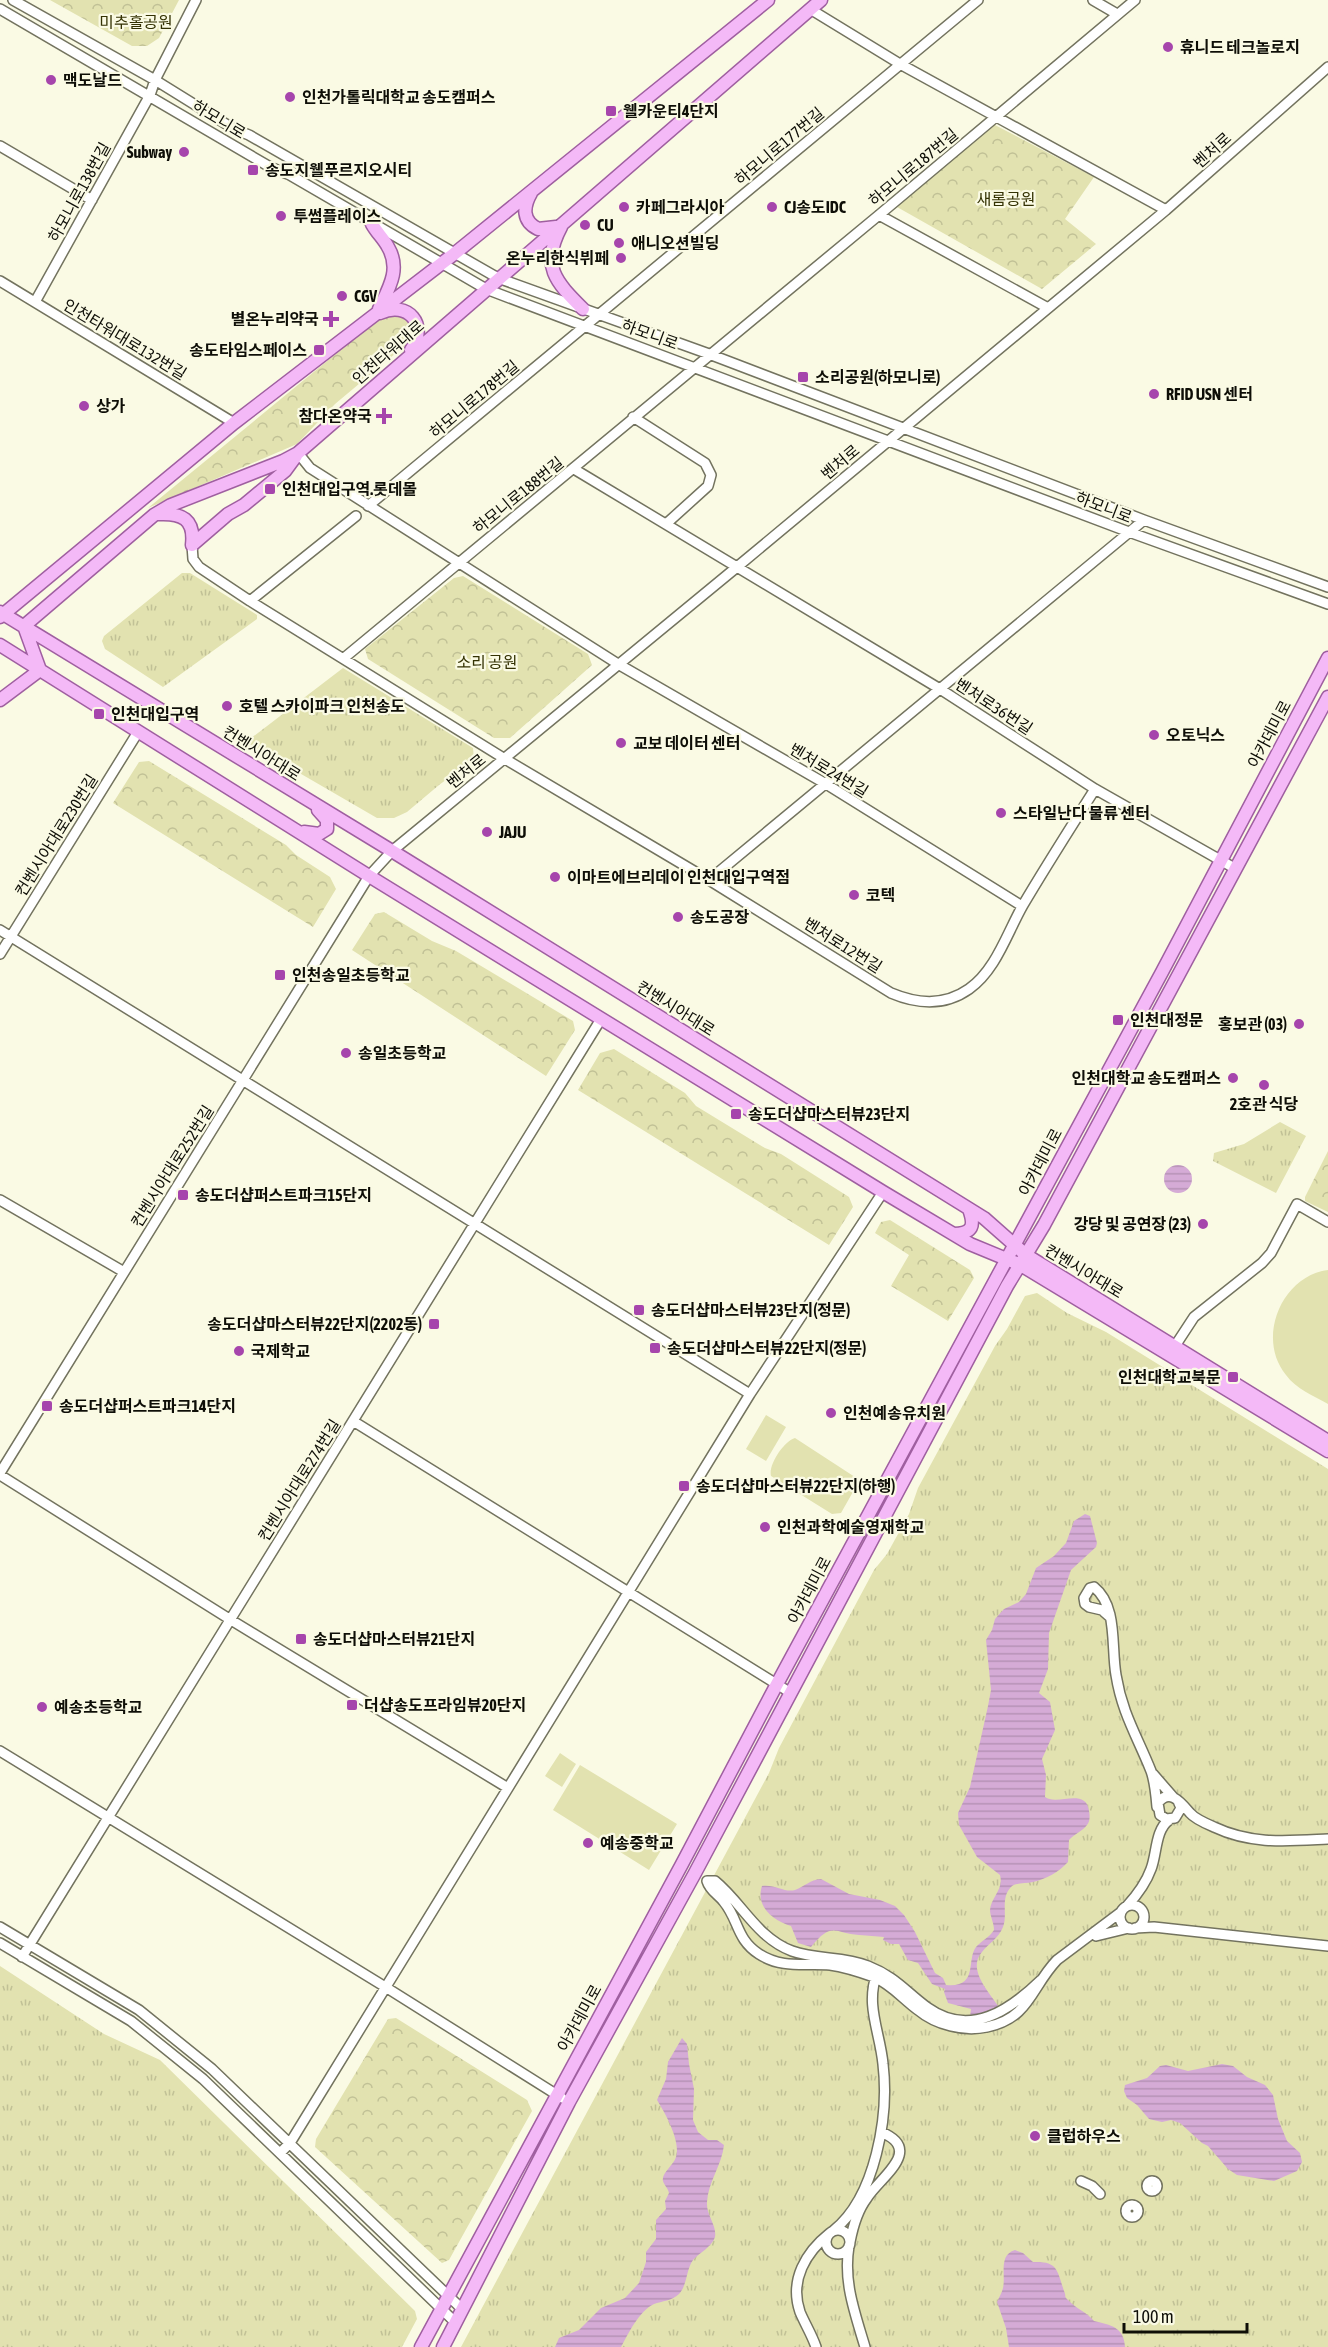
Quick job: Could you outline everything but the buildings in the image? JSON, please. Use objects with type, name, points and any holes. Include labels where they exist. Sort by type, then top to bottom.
[{"type":"main road","points":[[1,615],[234,423],[454,254],[768,0]]},
{"type":"main road","name":"인천타워대로","points":[[24,626],[154,515],[171,505],[298,453],[821,0]]},
{"type":"main road","points":[[534,190],[525,206],[528,221],[538,229],[561,223]]},
{"type":"main road","points":[[561,223],[553,243],[551,256],[553,273],[560,286],[583,309]]},
{"type":"main road","points":[[372,224],[387,245],[394,265],[394,278],[374,315]]},
{"type":"main road","points":[[374,315],[396,309],[404,310],[414,318],[417,325],[416,339],[411,351],[398,365]]},
{"type":"main road","points":[[192,545],[228,514],[244,506],[285,471],[298,453]]},
{"type":"main road","points":[[154,515],[180,515],[187,519],[197,532],[208,531]]},
{"type":"main road","points":[[192,528],[192,545]]},
{"type":"main road","name":"컨벤시아대로","points":[[1,615],[24,626],[392,851],[984,1218],[1015,1244],[1024,1260],[1328,1451]]},
{"type":"main road","points":[[0,700],[40,670],[24,626]]},
{"type":"main road","name":"컨벤시아대로","points":[[0,645],[369,876],[883,1192],[954,1234],[1006,1260],[1024,1260],[1175,1346],[1328,1441]]},
{"type":"main road","name":"아카데미로","points":[[421,2347],[1328,658]]},
{"type":"main road","name":"아카데미로","points":[[443,2347],[569,2102],[791,1693],[1006,1286],[1024,1260],[1328,697]]},
{"type":"main road","points":[[294,829],[311,834],[323,833],[327,830],[327,820],[309,801]]},
{"type":"main road","points":[[954,1234],[965,1234],[971,1229],[973,1220],[969,1209]]},
{"type":"street","name":"하모니로","points":[[13,0],[155,80],[234,129],[249,135],[498,278],[709,354],[1144,520],[1328,587]]},
{"type":"street","name":"하모니로138번길","points":[[35,302],[150,95],[155,80],[196,0]]},
{"type":"street","name":"하모니로177번길","points":[[599,315],[978,0]]},
{"type":"street","points":[[1093,0],[1117,14]]},
{"type":"street","name":"하모니로187번길","points":[[709,354],[1135,0]]},
{"type":"street","name":"하모니로","points":[[0,9],[486,289],[1129,532],[1328,604]]},
{"type":"street","points":[[810,9],[900,64],[1166,210]]},
{"type":"street","name":"벤처로","points":[[369,876],[392,851],[1166,210],[1326,72]]},
{"type":"street","points":[[0,146],[92,200]]},
{"type":"street","points":[[879,215],[1048,308]]},
{"type":"street","name":"인천타워대로132번길","points":[[0,281],[234,423]]},
{"type":"street","name":"하모니로178번길","points":[[368,506],[599,315]]},
{"type":"street","name":"하모니로188번길","points":[[344,658],[574,469],[709,354]]},
{"type":"street","points":[[633,417],[705,463],[711,474],[708,486],[666,524]]},
{"type":"street","name":"벤처로24번길","points":[[298,453],[310,468],[618,664],[826,784],[1022,906]]},
{"type":"street","name":"벤처로36번길","points":[[574,469],[940,689],[1095,789],[1236,869]]},
{"type":"street","points":[[250,601],[356,516]]},
{"type":"street","points":[[709,880],[1144,520]]},
{"type":"street","name":"벤처로12번길","points":[[192,545],[193,559],[199,567],[250,601],[505,759],[709,880],[891,993],[905,999],[921,1002],[945,1000],[976,984],[990,966],[1022,906],[1095,789]]},
{"type":"street","name":"컨벤시아대로230번길","points":[[0,954],[138,732]]},
{"type":"street","name":"컨벤시아대로252번길","points":[[0,1474],[369,876]]},
{"type":"street","points":[[0,930],[750,1394]]},
{"type":"street","name":"컨벤시아대로274번길","points":[[22,1957],[602,1019]]},
{"type":"street","points":[[280,2153],[290,2143],[387,1988],[750,1394],[883,1192]]},
{"type":"street","points":[[0,1200],[124,1272]]},
{"type":"street","points":[[1175,1346],[1194,1317],[1262,1263],[1271,1253],[1297,1204],[1328,1221]]},
{"type":"street","points":[[353,1421],[791,1693]]},
{"type":"street","points":[[0,1474],[231,1620],[508,1788]]},
{"type":"street","points":[[1110,1617],[1120,1694],[1131,1730],[1151,1772],[1159,1837]]},
{"type":"street","points":[[0,1751],[569,2102]]},
{"type":"street","points":[[1151,1772],[1190,1814],[1225,1832],[1250,1840],[1278,1842],[1328,1839]]},
{"type":"street","points":[[1157,1809],[1164,1797],[1176,1799]]},
{"type":"street","points":[[1174,1818],[1181,1808],[1176,1799]]},
{"type":"street","points":[[1157,1809],[1162,1817],[1174,1818]]},
{"type":"street","points":[[877,1974],[813,1964],[785,1965],[770,1960],[741,1937],[729,1909],[724,1901],[710,1889],[707,1881],[715,1881],[726,1890],[755,1926],[777,1944],[800,1954],[847,1959],[901,1984],[928,2008],[938,2013],[977,2024],[1006,2015],[1041,1980],[1057,1960],[1088,1939],[1124,1909],[1137,1895],[1151,1869],[1164,1824],[1174,1818],[1190,1814]]},
{"type":"street","points":[[1137,1895],[1138,1907],[1154,1927]]},
{"type":"street","points":[[1124,1909],[1138,1907]]},
{"type":"street","points":[[1124,1909],[1121,1920],[1132,1928],[1154,1927],[1328,1946]]},
{"type":"street","points":[[1088,1939],[1132,1928],[1141,1924],[1144,1917]]},
{"type":"street","points":[[741,1937],[755,1926]]},
{"type":"street","points":[[0,1927],[138,2010],[212,2069],[463,2310]]},
{"type":"street","points":[[0,1943],[131,2021],[203,2079],[456,2323]]},
{"type":"street","points":[[770,1960],[777,1944]]},
{"type":"street","points":[[816,2347],[797,2301],[799,2277],[811,2250],[848,2217],[860,2199],[881,2132],[885,2081],[871,1998],[877,1974]]},
{"type":"street","points":[[865,2347],[848,2288],[847,2265],[849,2244],[861,2206],[871,2191],[893,2170],[898,2161],[899,2151],[896,2143],[891,2137],[881,2132]]},
{"type":"street","points":[[1081,2181],[1092,2186],[1100,2194]]},
{"type":"street","points":[[832,2232],[844,2232],[849,2244]]},
{"type":"street","points":[[832,2232],[826,2243],[833,2252]]},
{"type":"street","points":[[833,2252],[844,2252],[849,2244]]},
{"type":"street","points":[[811,2250],[822,2247],[842,2257],[847,2265]]},
{"type":"green space","name":"미추홀공원","points":[[50,0],[179,0],[159,38],[147,46],[132,46]]},
{"type":"green space","name":"새롬공원","points":[[993,124],[1094,177],[1065,219],[1096,244],[1042,289],[897,207]]},
{"type":"green space","points":[[390,313],[410,319],[414,333],[408,343],[335,404],[297,444],[148,508],[382,316]]},
{"type":"green space","points":[[182,573],[190,573],[257,615],[257,619],[163,687],[105,649],[102,641],[104,636]]},
{"type":"green space","name":"소리 공원","points":[[463,576],[588,654],[592,665],[510,738],[494,738],[368,659],[365,649],[454,578]]},
{"type":"green space","points":[[343,668],[473,748],[474,759],[407,812],[394,818],[377,818],[246,742]]},
{"type":"green space","points":[[149,761],[286,845],[296,855],[330,877],[336,889],[313,927],[113,803],[139,762]]},
{"type":"green space","points":[[384,912],[432,941],[456,951],[573,1021],[575,1030],[546,1076],[352,950],[375,914]]},
{"type":"green space","points":[[614,1049],[685,1093],[696,1106],[765,1148],[781,1154],[849,1197],[853,1207],[829,1245],[578,1090],[600,1053]]},
{"type":"green space","points":[[1280,1122],[1306,1136],[1276,1193],[1213,1161],[1214,1153],[1244,1144]]},
{"type":"green space","points":[[1328,1151],[1328,1212],[1305,1201],[1305,1197]]},
{"type":"green space","points":[[890,1220],[970,1270],[974,1278],[948,1321],[891,1286],[909,1255],[875,1233],[881,1222]]},
{"type":"green space","points":[[1328,1270],[1328,1404],[1290,1380],[1277,1360],[1273,1344],[1278,1311],[1286,1296],[1297,1284],[1311,1275]]},
{"type":"green space","points":[[1037,1293],[1067,1313],[1106,1332],[1328,1469],[1328,2347],[461,2347],[769,1773],[779,1748],[874,1570],[887,1554],[909,1514],[918,1488],[995,1346],[1025,1296]]},
{"type":"green space","points":[[766,1415],[786,1427],[766,1461],[746,1449]]},
{"type":"green space","points":[[795,1438],[858,1479],[841,1513],[832,1514],[771,1476],[772,1466],[778,1454]]},
{"type":"green space","points":[[560,1753],[576,1764],[562,1787],[545,1776]]},
{"type":"green space","points":[[580,1765],[677,1824],[649,1870],[553,1810]]},
{"type":"green space","points":[[0,1966],[104,2034],[160,2060],[415,2311],[417,2319],[402,2347],[0,2347]]},
{"type":"green space","points":[[396,2018],[527,2100],[532,2111],[449,2260],[442,2263],[315,2147],[316,2139],[388,2019]]},
{"type":"shaded area","points":[[1178,1165],[1188,1169],[1192,1179],[1188,1189],[1178,1193],[1168,1189],[1164,1179],[1168,1169]]},
{"type":"shaded area","points":[[1085,1514],[1090,1516],[1096,1547],[1071,1570],[1049,1633],[1048,1669],[1039,1693],[1050,1702],[1055,1730],[1042,1759],[1046,1775],[1045,1797],[1057,1800],[1077,1798],[1083,1800],[1087,1804],[1089,1820],[1085,1827],[1069,1840],[1068,1862],[1064,1866],[1047,1877],[1016,1884],[1008,1891],[1003,1927],[982,1952],[977,1966],[982,1982],[1000,2009],[970,2017],[971,2009],[948,2003],[945,1989],[932,1984],[918,1963],[908,1960],[899,1944],[891,1944],[883,1940],[884,1937],[834,1930],[824,1934],[811,1947],[798,1943],[791,1926],[778,1921],[764,1907],[761,1900],[762,1886],[791,1891],[821,1879],[849,1894],[880,1900],[895,1906],[915,1932],[935,1973],[943,1978],[946,1985],[956,1985],[967,1978],[973,1952],[994,1930],[990,1910],[1001,1880],[1000,1875],[977,1857],[959,1825],[958,1813],[970,1787],[991,1690],[986,1640],[995,1619],[1004,1609],[1019,1602],[1026,1594],[1036,1568],[1054,1556],[1066,1543],[1074,1521]]},
{"type":"shaded area","points":[[682,2038],[687,2044],[694,2089],[693,2120],[698,2132],[708,2140],[717,2140],[724,2145],[707,2202],[715,2237],[708,2247],[693,2260],[684,2287],[679,2294],[649,2307],[634,2323],[621,2347],[555,2347],[559,2338],[579,2330],[601,2308],[625,2298],[639,2283],[646,2262],[646,2252],[656,2239],[656,2220],[666,2209],[665,2201],[669,2193],[663,2178],[676,2157],[674,2135],[657,2100],[666,2079],[668,2062]]},
{"type":"shaded area","points":[[1222,2064],[1233,2066],[1247,2077],[1265,2085],[1273,2095],[1278,2119],[1287,2141],[1300,2153],[1302,2162],[1297,2171],[1274,2181],[1237,2175],[1228,2169],[1208,2146],[1180,2123],[1171,2120],[1162,2122],[1149,2119],[1137,2105],[1127,2098],[1124,2091],[1125,2085],[1147,2078],[1160,2066],[1166,2065],[1188,2071]]},
{"type":"shaded area","points":[[1015,2250],[1023,2253],[1033,2262],[1052,2265],[1058,2272],[1065,2297],[1094,2321],[1116,2328],[1122,2335],[1125,2347],[1009,2347],[1006,2328],[997,2302],[1004,2283],[1006,2256]]},
{"type":"place","name":"휴니드 테크놀로지","points":[[1168,47]]},
{"type":"place","name":"맥도날드","points":[[51,80]]},
{"type":"place","name":"인천가톨릭대학교 송도캠퍼스","points":[[290,97]]},
{"type":"place","name":"웰카운티4단지","points":[[611,111]]},
{"type":"place","name":"Subway","points":[[184,152]]},
{"type":"place","name":"송도지웰푸르지오시티","points":[[253,170]]},
{"type":"place","name":"카페그라시아","points":[[624,207]]},
{"type":"place","name":"CJ송도IDC","points":[[772,207]]},
{"type":"place","name":"투썸플레이스","points":[[281,216]]},
{"type":"place","name":"CU","points":[[585,225]]},
{"type":"place","name":"애니오션빌딩","points":[[619,243]]},
{"type":"place","name":"온누리한식뷔페","points":[[621,258]]},
{"type":"place","name":"CGV","points":[[342,296]]},
{"type":"place","name":"별온누리약국","points":[[331,319]]},
{"type":"place","name":"송도타임스페이스","points":[[319,350]]},
{"type":"place","name":"소리공원(하모니로)","points":[[803,377]]},
{"type":"place","name":"RFID USN 센터","points":[[1154,394]]},
{"type":"place","name":"상가","points":[[84,406]]},
{"type":"place","name":"참다온약국","points":[[384,416]]},
{"type":"place","name":"인천대입구역.롯데몰","points":[[270,489]]},
{"type":"place","name":"호텔 스카이파크 인천송도","points":[[227,706]]},
{"type":"place","name":"인천대입구역","points":[[99,714]]},
{"type":"place","name":"오토닉스","points":[[1154,735]]},
{"type":"place","name":"교보 데이터 센터","points":[[621,743]]},
{"type":"place","name":"스타일난다 물류 센터","points":[[1001,813]]},
{"type":"place","name":"JAJU","points":[[487,832]]},
{"type":"place","name":"이마트에브리데이 인천대입구역점","points":[[555,877]]},
{"type":"place","name":"코텍","points":[[854,895]]},
{"type":"place","name":"송도공장","points":[[678,917]]},
{"type":"place","name":"인천송일초등학교","points":[[280,975]]},
{"type":"place","name":"인천대정문","points":[[1118,1020]]},
{"type":"place","name":"홍보관 (03)","points":[[1299,1024]]},
{"type":"place","name":"송일초등학교","points":[[346,1053]]},
{"type":"place","name":"인천대학교 송도캠퍼스","points":[[1233,1078]]},
{"type":"place","name":"2호관 식당","points":[[1264,1085]]},
{"type":"place","name":"송도더샵마스터뷰23단지","points":[[736,1114]]},
{"type":"place","name":"송도더샵퍼스트파크15단지","points":[[183,1195]]},
{"type":"place","name":"강당 및 공연장 (23)","points":[[1203,1224]]},
{"type":"place","name":"송도더샵마스터뷰23단지(정문)","points":[[639,1310]]},
{"type":"place","name":"송도더샵마스터뷰22단지(2202동)","points":[[434,1324]]},
{"type":"place","name":"송도더샵마스터뷰22단지(정문)","points":[[655,1348]]},
{"type":"place","name":"국제학교","points":[[239,1351]]},
{"type":"place","name":"인천대학교북문","points":[[1233,1377]]},
{"type":"place","name":"송도더샵퍼스트파크14단지","points":[[47,1406]]},
{"type":"place","name":"인천예송유치원","points":[[831,1413]]},
{"type":"place","name":"송도더샵마스터뷰22단지(하행)","points":[[684,1486]]},
{"type":"place","name":"인천과학예술영재학교","points":[[765,1527]]},
{"type":"place","name":"송도더샵마스터뷰21단지","points":[[301,1639]]},
{"type":"place","name":"더샵송도프라임뷰20단지","points":[[352,1705]]},
{"type":"place","name":"예송초등학교","points":[[42,1707]]},
{"type":"place","name":"예송중학교","points":[[588,1843]]},
{"type":"place","name":"클럽하우스","points":[[1035,2136]]}]
